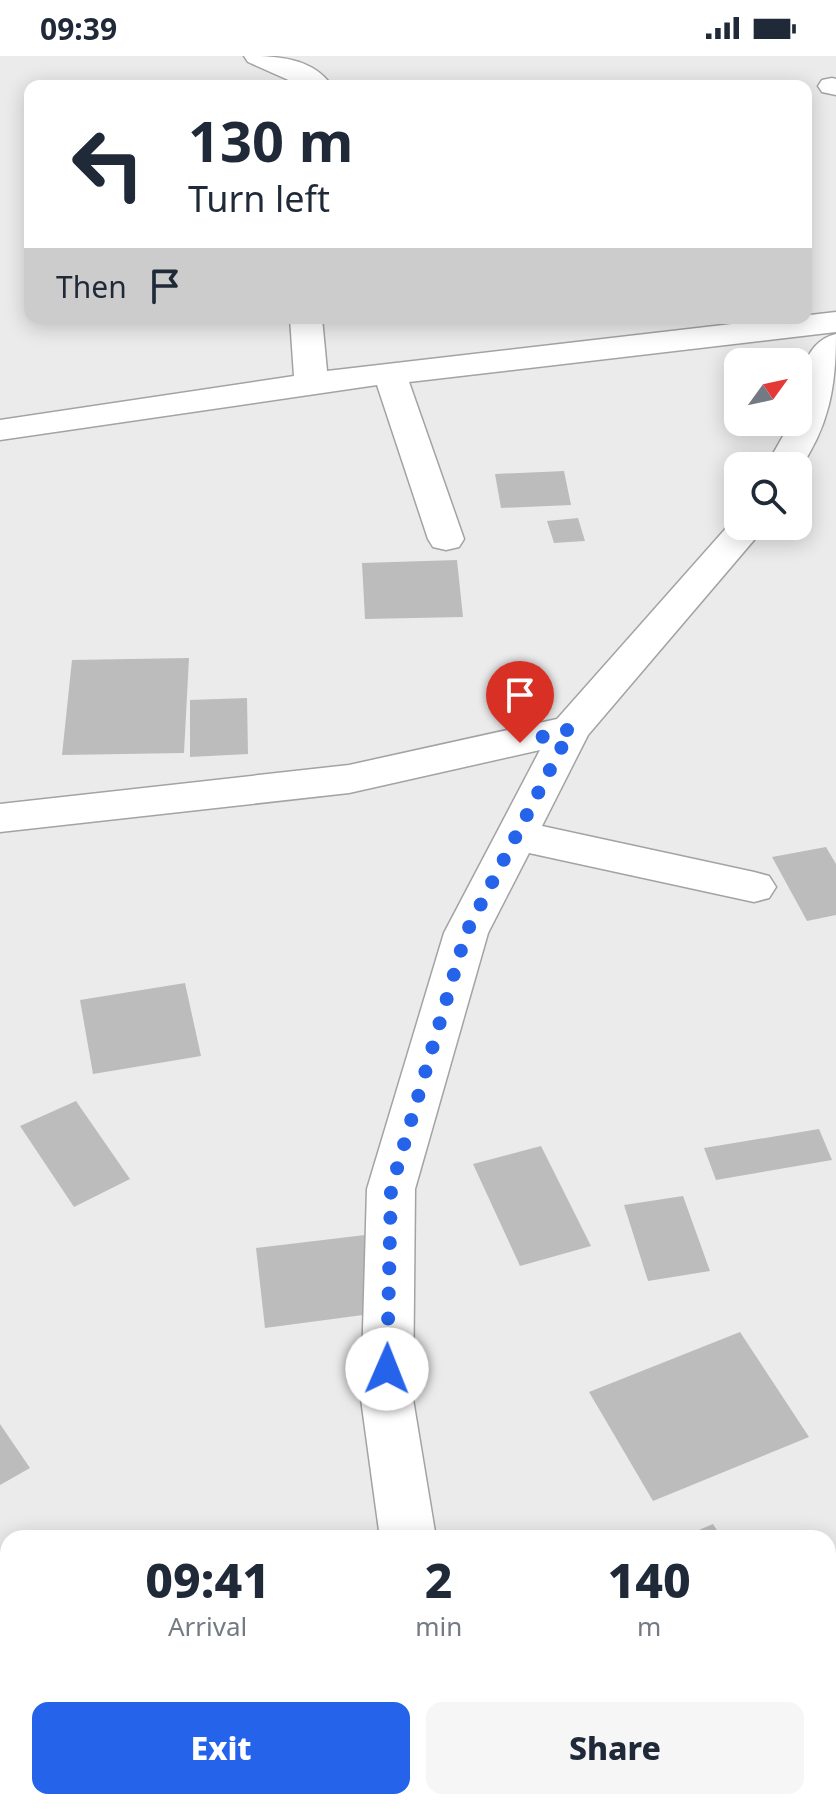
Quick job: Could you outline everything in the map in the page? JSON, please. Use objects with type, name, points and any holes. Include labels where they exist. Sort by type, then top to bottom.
[{"type":"street","points":[[258,56],[312,80]]},
{"type":"street","points":[[0,430],[311,383],[836,322]]},
{"type":"street","points":[[306,324],[311,383]]},
{"type":"street","points":[[792,452],[809,421],[822,360],[836,344]]},
{"type":"street","points":[[390,375],[446,539]]},
{"type":"street","points":[[407,1530],[387,1399],[391,1189],[466,933],[571,729],[736,540]]},
{"type":"street","points":[[0,818],[349,779],[494,749],[571,729]]},
{"type":"street","points":[[515,835],[754,887]]},
{"type":"building","points":[[564,471],[571,505],[501,508],[495,474]]},
{"type":"building","points":[[578,518],[585,541],[554,543],[547,521]]},
{"type":"building","points":[[457,560],[463,617],[365,619],[362,563]]},
{"type":"building","points":[[189,658],[184,753],[62,755],[72,660]]},
{"type":"building","points":[[247,698],[248,754],[190,757],[190,700]]},
{"type":"building","points":[[826,847],[836,864],[836,915],[807,921],[772,857]]},
{"type":"building","points":[[185,983],[201,1056],[93,1074],[80,1000]]},
{"type":"building","points":[[76,1101],[130,1179],[74,1207],[20,1126]]},
{"type":"building","points":[[819,1129],[832,1160],[716,1180],[704,1148]]},
{"type":"building","points":[[541,1146],[591,1246],[520,1266],[473,1164]]},
{"type":"building","points":[[683,1196],[710,1271],[648,1281],[624,1205]]},
{"type":"building","points":[[365,1235],[378,1313],[265,1328],[256,1248]]},
{"type":"building","points":[[740,1332],[809,1437],[653,1501],[589,1392]]},
{"type":"building","points":[[0,1424],[30,1468],[0,1485]]},
{"type":"building","points":[[713,1524],[717,1530],[699,1530]]},
{"type":"route","points":[[387,1369],[391,1189],[466,933],[571,729],[520,743]]}]
